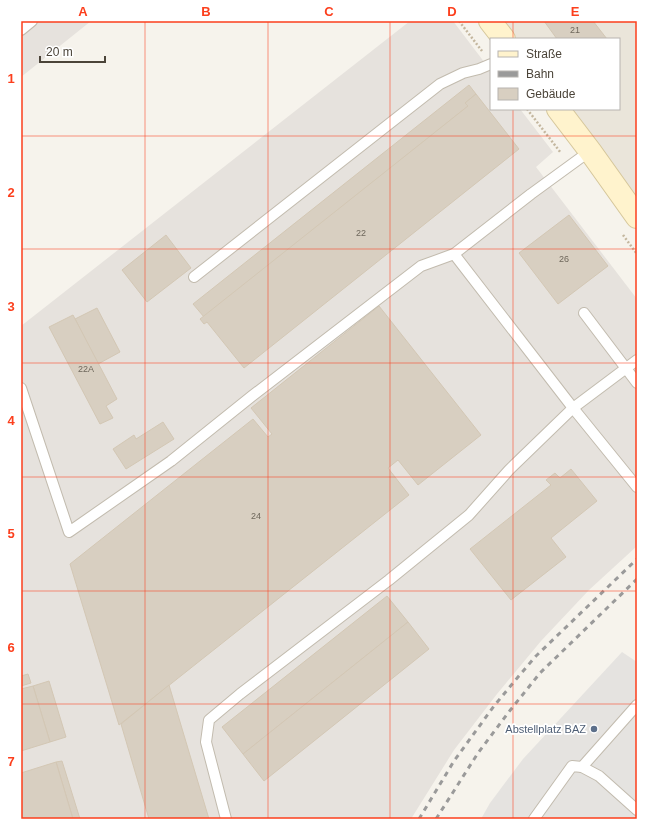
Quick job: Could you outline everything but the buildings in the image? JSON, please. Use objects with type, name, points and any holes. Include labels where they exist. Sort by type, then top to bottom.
[{"type":"main road","points":[[490,21],[503,38]]},
{"type":"main road","points":[[559,110],[637,217]]},
{"type":"lane","points":[[21,30],[32,21]]},
{"type":"lane","points":[[194,277],[440,84],[463,73],[479,70],[489,60]]},
{"type":"lane","points":[[21,388],[69,532],[171,461],[252,396],[421,266],[454,254],[590,151]]},
{"type":"lane","points":[[454,254],[573,408],[637,486]]},
{"type":"lane","points":[[584,313],[637,383]]},
{"type":"lane","points":[[226,819],[206,742],[209,720],[240,694],[389,580],[469,515],[509,470],[573,408],[637,360]]},
{"type":"lane","points":[[582,766],[637,705]]},
{"type":"lane","points":[[534,819],[572,766],[582,766],[599,776],[637,810]]},
{"type":"path","points":[[459,21],[489,60]]},
{"type":"path","points":[[528,110],[570,165]]},
{"type":"path","points":[[623,235],[637,254]]},
{"type":"shaded area","points":[[21,21],[91,21],[21,77]]},
{"type":"shaded area","points":[[410,21],[453,21],[490,70],[490,110],[521,110],[553,152],[536,167],[637,299],[637,546],[589,590],[541,641],[497,694],[454,750],[411,819],[21,819],[21,326]]},
{"type":"shaded area","points":[[490,21],[637,21],[637,217],[559,110],[620,110],[620,38],[503,38]]},
{"type":"shaded area","name":"Abstellplatz BAZ","points":[[622,652],[637,662],[637,819],[481,819],[490,803],[523,759]]},
{"type":"railway","points":[[419,819],[454,761],[494,706],[518,677],[536,656],[637,559]]},
{"type":"railway","points":[[436,819],[478,753],[540,673],[637,579]]},
{"type":"place","name":"Abstellplatz BAZ","points":[[594,729]]}]
